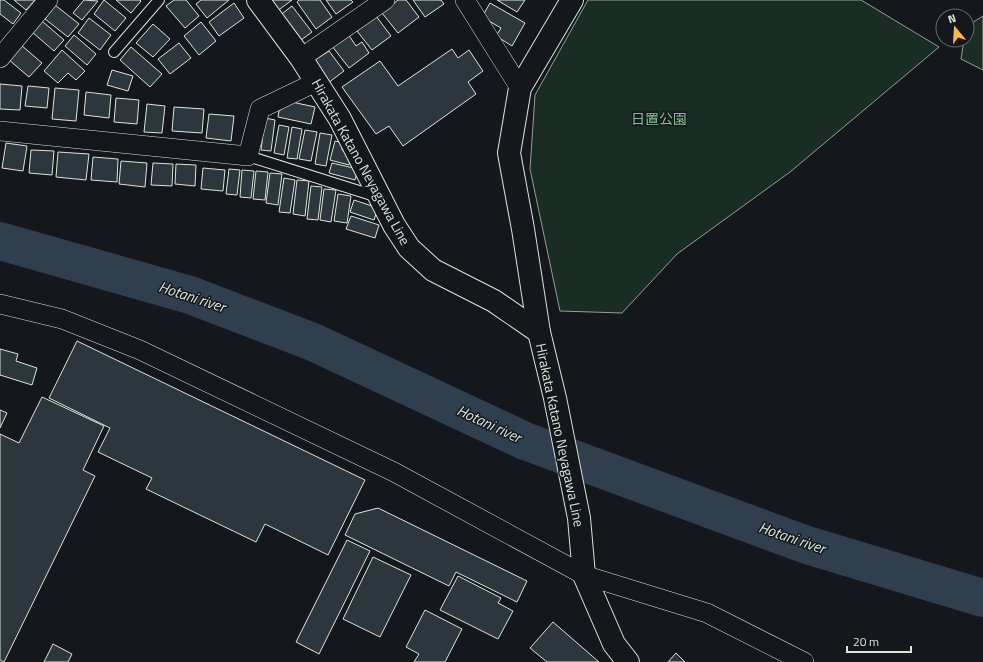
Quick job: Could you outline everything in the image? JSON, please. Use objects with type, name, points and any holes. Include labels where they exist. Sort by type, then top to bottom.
[{"type":"main road","name":"Hirakata Katano Neyagawa Line","points":[[258,0],[301,58],[340,119],[380,198],[409,248],[433,270],[494,301],[539,332],[555,398],[579,518],[584,576],[614,644],[628,662]]},
{"type":"main road","points":[[539,332],[523,229],[508,153],[520,88],[572,0]]},
{"type":"street","points":[[0,58],[48,0]]},
{"type":"street","points":[[301,58],[385,0]]},
{"type":"street","points":[[465,0],[520,88]]},
{"type":"street","points":[[0,131],[248,156],[260,109],[316,82]]},
{"type":"street","points":[[0,304],[62,319],[140,350],[394,472],[584,576],[707,613],[804,662]]},
{"type":"lane","points":[[114,52],[159,0]]},
{"type":"lane","points":[[248,156],[380,198]]},
{"type":"green space","name":"日置公園","points":[[588,0],[861,0],[935,45],[935,48],[938,48],[790,172],[677,254],[622,313],[560,311],[530,169],[535,95]]},
{"type":"green space","points":[[983,16],[983,70],[961,59],[963,48],[975,48],[975,21]]},
{"type":"building","points":[[0,0],[4,0],[21,13],[13,24],[0,14]]},
{"type":"building","points":[[14,0],[35,0],[26,10]]},
{"type":"building","points":[[84,0],[98,1],[82,20],[73,13]]},
{"type":"building","points":[[104,0],[126,18],[115,31],[94,14]]},
{"type":"building","points":[[116,0],[140,0],[141,1],[131,13]]},
{"type":"building","points":[[174,0],[186,0],[199,16],[185,28],[166,6]]},
{"type":"building","points":[[201,0],[229,0],[207,18],[196,4]]},
{"type":"building","points":[[267,0],[292,0],[276,12]]},
{"type":"building","points":[[299,0],[320,0],[332,17],[316,29],[297,2]]},
{"type":"building","points":[[326,0],[351,0],[353,2],[336,14]]},
{"type":"building","points":[[398,0],[406,0],[419,17],[398,33],[382,13]]},
{"type":"building","points":[[413,0],[441,0],[444,4],[425,17]]},
{"type":"building","points":[[497,0],[525,0],[517,12]]},
{"type":"building","points":[[234,3],[244,18],[219,36],[209,22]]},
{"type":"building","points":[[490,3],[525,23],[512,46],[496,36],[501,28],[482,17]]},
{"type":"building","points":[[55,5],[79,24],[68,37],[45,19]]},
{"type":"building","points":[[292,6],[312,32],[297,43],[278,17]]},
{"type":"building","points":[[376,16],[391,36],[372,50],[357,31]]},
{"type":"building","points":[[89,18],[111,35],[100,50],[78,33]]},
{"type":"building","points":[[42,21],[64,40],[54,51],[32,32]]},
{"type":"building","points":[[201,22],[216,41],[199,55],[184,36]]},
{"type":"building","points":[[153,24],[170,39],[153,57],[136,43]]},
{"type":"building","points":[[348,34],[356,46],[362,42],[369,53],[349,68],[332,46]]},
{"type":"building","points":[[74,35],[96,54],[87,65],[65,46]]},
{"type":"building","points":[[179,43],[191,58],[170,74],[158,59]]},
{"type":"building","points":[[21,45],[42,63],[29,77],[8,59]]},
{"type":"building","points":[[131,47],[162,74],[150,87],[120,60]]},
{"type":"building","points":[[452,49],[458,58],[469,50],[483,71],[468,82],[476,94],[403,146],[389,126],[376,134],[342,87],[380,61],[398,86]]},
{"type":"building","points":[[62,50],[85,71],[76,80],[68,73],[58,83],[44,71]]},
{"type":"building","points":[[329,51],[344,71],[328,83],[312,62]]},
{"type":"building","points":[[112,70],[133,76],[128,91],[107,85]]},
{"type":"building","points":[[0,84],[22,86],[20,110],[0,109]]},
{"type":"building","points":[[28,86],[49,88],[47,108],[25,106]]},
{"type":"building","points":[[55,88],[79,90],[76,121],[52,119]]},
{"type":"building","points":[[86,92],[111,95],[109,118],[84,115]]},
{"type":"building","points":[[116,98],[139,100],[137,124],[114,122]]},
{"type":"building","points":[[292,102],[315,107],[311,124],[278,117],[279,111]]},
{"type":"building","points":[[147,104],[165,106],[162,133],[144,132]]},
{"type":"building","points":[[174,107],[204,109],[202,133],[172,131]]},
{"type":"building","points":[[209,114],[234,116],[231,141],[206,138]]},
{"type":"building","points":[[265,118],[275,120],[271,151],[261,150]]},
{"type":"building","points":[[279,125],[289,127],[284,155],[274,153]]},
{"type":"building","points":[[292,127],[302,129],[297,159],[287,158]]},
{"type":"building","points":[[305,130],[317,132],[311,161],[299,159]]},
{"type":"building","points":[[320,133],[332,135],[326,166],[315,164]]},
{"type":"building","points":[[335,141],[344,143],[342,150],[352,153],[349,165],[330,160]]},
{"type":"building","points":[[6,143],[27,146],[23,171],[2,168]]},
{"type":"building","points":[[31,150],[54,151],[52,175],[29,173]]},
{"type":"building","points":[[58,152],[89,154],[86,180],[56,177]]},
{"type":"building","points":[[93,157],[118,159],[117,182],[91,180]]},
{"type":"building","points":[[121,161],[147,163],[145,187],[119,184]]},
{"type":"building","points":[[153,163],[173,164],[172,186],[151,185]]},
{"type":"building","points":[[332,163],[358,169],[355,180],[329,173]]},
{"type":"building","points":[[176,164],[196,165],[195,186],[175,184]]},
{"type":"building","points":[[203,168],[225,170],[223,191],[201,189]]},
{"type":"building","points":[[229,169],[240,170],[237,195],[226,194]]},
{"type":"building","points":[[242,170],[254,171],[251,198],[240,197]]},
{"type":"building","points":[[256,171],[268,172],[265,200],[253,199]]},
{"type":"building","points":[[270,173],[282,174],[278,205],[266,203]]},
{"type":"building","points":[[284,178],[295,180],[290,213],[279,212]]},
{"type":"building","points":[[297,180],[309,181],[305,216],[293,214]]},
{"type":"building","points":[[311,186],[322,187],[318,220],[307,219]]},
{"type":"building","points":[[324,189],[336,190],[331,222],[320,220]]},
{"type":"building","points":[[338,194],[351,196],[347,223],[334,221]]},
{"type":"building","points":[[354,200],[378,208],[374,220],[350,212]]},
{"type":"building","points":[[351,216],[379,225],[375,238],[346,229]]},
{"type":"building","points":[[77,341],[365,480],[328,555],[265,524],[256,542],[146,489],[152,478],[98,452],[110,428],[49,398]]},
{"type":"building","points":[[0,349],[18,354],[16,361],[37,368],[32,385],[0,375]]},
{"type":"building","points":[[42,397],[104,426],[83,470],[95,476],[4,662],[0,660],[0,434],[19,443]]},
{"type":"building","points":[[0,410],[7,413],[0,428]]},
{"type":"building","points":[[378,508],[527,581],[517,602],[456,572],[449,586],[345,535],[355,514]]},
{"type":"building","points":[[347,540],[370,551],[319,654],[296,642]]},
{"type":"building","points":[[373,557],[411,575],[380,637],[343,619]]},
{"type":"building","points":[[458,576],[501,598],[498,603],[513,611],[498,639],[440,610]]},
{"type":"building","points":[[425,610],[462,629],[445,662],[414,662],[419,654],[406,647]]},
{"type":"building","points":[[553,622],[599,662],[547,662],[530,648]]},
{"type":"building","points":[[53,644],[72,654],[68,662],[44,662]]},
{"type":"building","points":[[676,653],[685,662],[668,662]]},
{"type":"waterway","name":"Hotani river","points":[[0,241],[190,295],[313,342],[525,441],[807,545],[983,598]]}]
